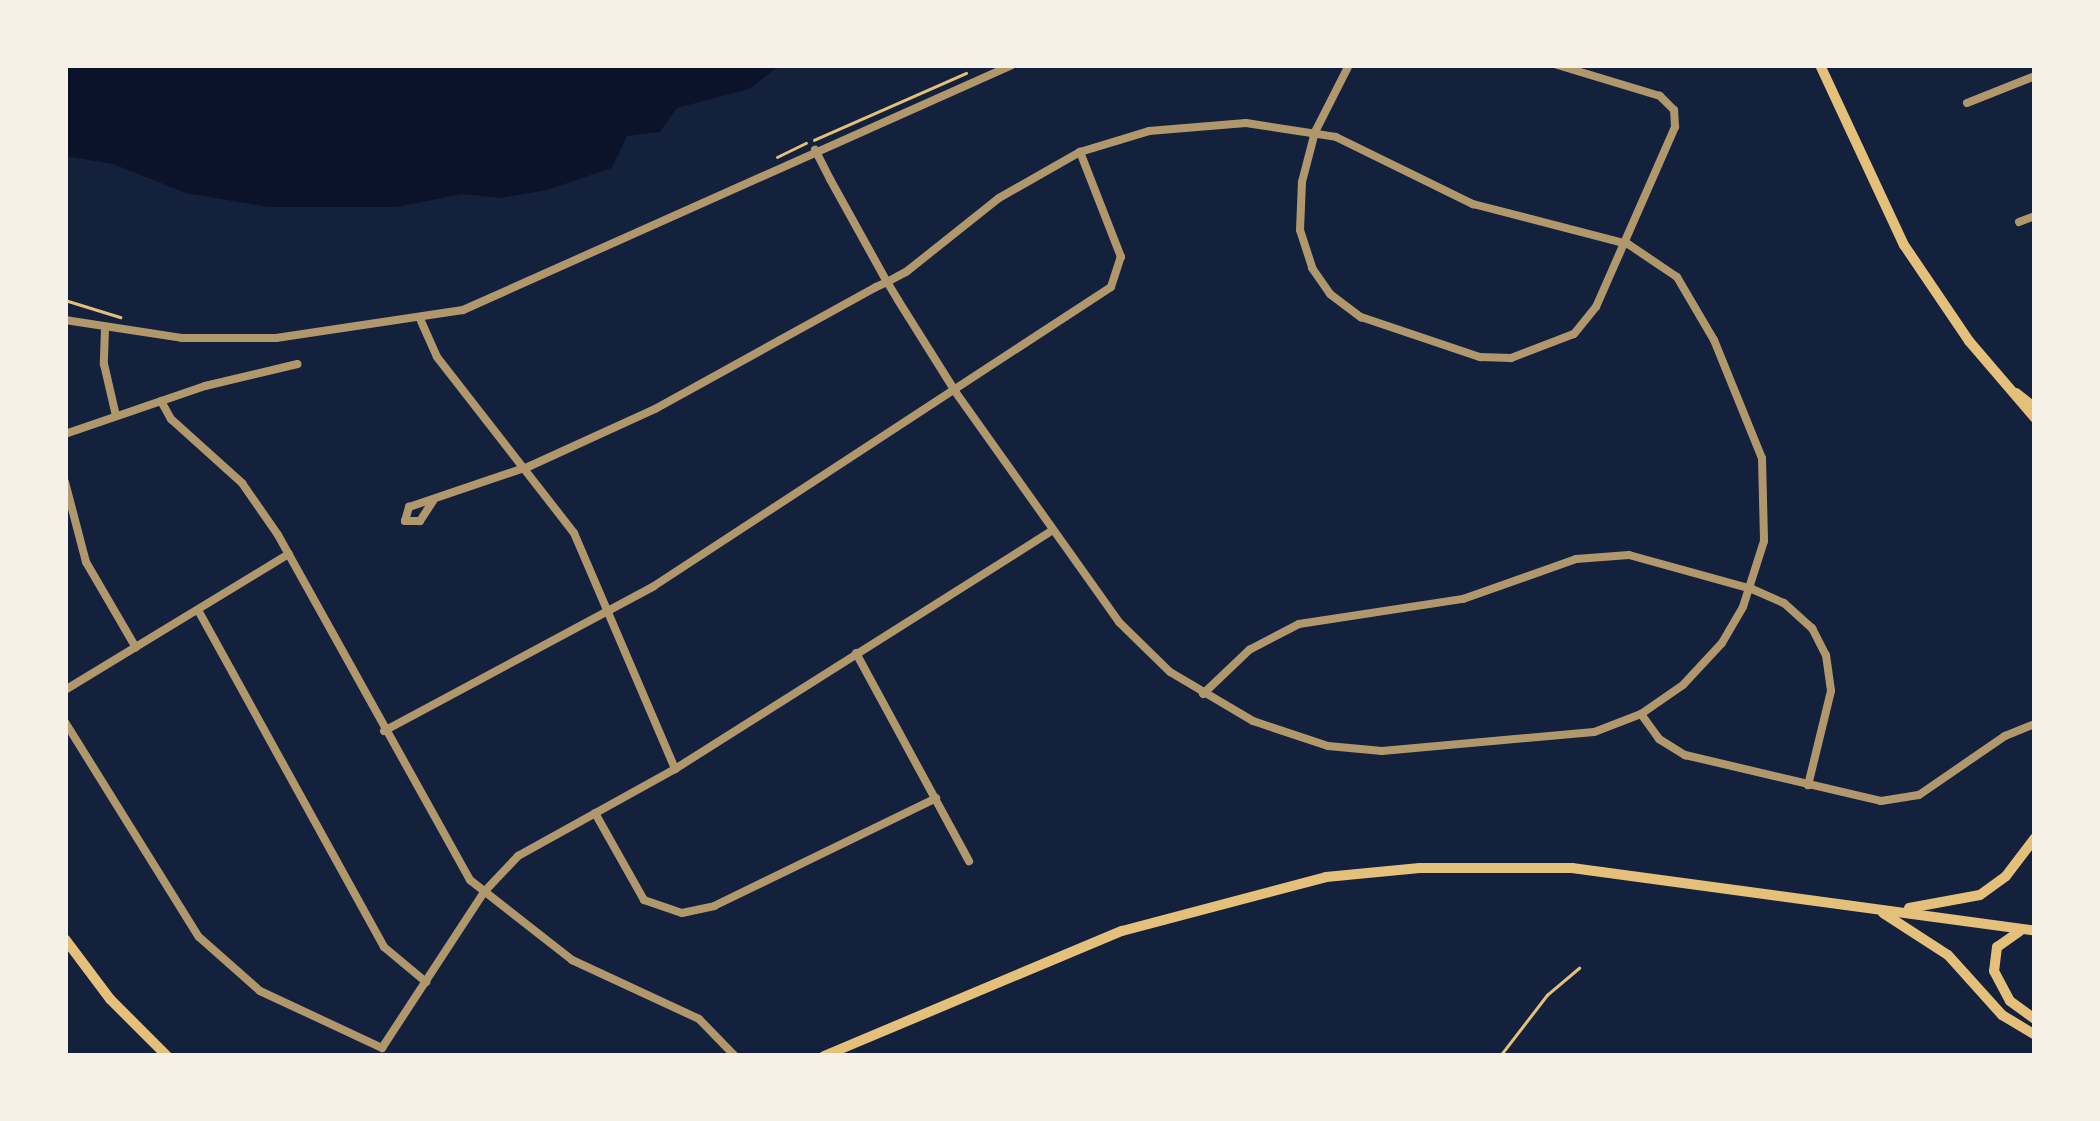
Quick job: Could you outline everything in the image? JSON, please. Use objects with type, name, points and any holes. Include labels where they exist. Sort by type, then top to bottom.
[{"type":"main road","points":[[1820,65],[1904,244],[1969,341],[2035,418]]},
{"type":"main road","points":[[2014,392],[2035,408]]},
{"type":"main road","points":[[1863,907],[1944,906],[1980,896],[2006,876],[2035,838]]},
{"type":"main road","points":[[824,1056],[1122,931],[1246,893],[1326,877],[1420,868],[1572,868],[2031,930]]},
{"type":"main road","points":[[1863,907],[1936,945],[2002,1014],[2035,1035]]},
{"type":"main road","points":[[2031,930],[2001,942],[1993,964],[2010,1001],[2035,1018]]},
{"type":"main road","points":[[65,939],[110,998],[168,1056]]},
{"type":"street","points":[[65,320],[105,328],[276,338],[421,320],[526,287],[816,150],[1012,65]]},
{"type":"street","points":[[1349,65],[1316,132],[1302,182],[1300,230],[1312,268],[1330,294],[1361,318],[1480,357],[1544,351],[1574,334],[1596,308],[1628,244],[1675,126],[1667,100],[1602,70],[1557,65]]},
{"type":"street","points":[[1967,103],[2035,76]]},
{"type":"street","points":[[433,501],[522,468],[656,409],[887,282],[1010,191],[1080,152],[1196,124],[1316,132],[1368,149],[1472,204],[1628,244],[1661,263],[1692,297],[1756,437],[1766,512],[1752,589],[1709,658],[1642,714],[1574,736],[1382,752],[1290,735],[1203,694],[1133,639],[1051,532],[955,390],[887,282],[816,150]]},
{"type":"street","points":[[384,731],[609,612],[955,390],[1119,278],[1121,257],[1080,152]]},
{"type":"street","points":[[2019,222],[2035,216]]},
{"type":"street","points":[[421,320],[436,357],[574,533],[675,769]]},
{"type":"street","points":[[105,328],[104,364],[116,416]]},
{"type":"street","points":[[65,434],[297,364]]},
{"type":"street","points":[[161,402],[171,419],[242,483],[288,554],[457,862],[484,892],[572,960],[693,1014],[735,1056]]},
{"type":"street","points":[[65,482],[86,562],[136,648]]},
{"type":"street","points":[[65,722],[199,938],[260,991],[382,1048],[484,892],[531,846],[675,769],[1051,532]]},
{"type":"street","points":[[65,690],[288,554]]},
{"type":"street","points":[[1203,694],[1250,650],[1298,624],[1481,595],[1592,556],[1638,557],[1752,589],[1801,616],[1826,655],[1831,691],[1808,784]]},
{"type":"street","points":[[198,610],[384,947],[426,982]]},
{"type":"street","points":[[856,653],[969,862]]},
{"type":"street","points":[[1642,714],[1660,739],[1685,755],[1881,801],[1909,799],[2005,736],[2035,724]]},
{"type":"street","points":[[595,813],[644,900],[682,913],[714,906],[936,798]]},
{"type":"path","points":[[775,158],[982,67]]},
{"type":"path","points":[[65,300],[125,319]]},
{"type":"path","points":[[1500,1056],[1548,995],[1579,968]]},
{"type":"water","points":[[65,65],[780,65],[749,89],[677,108],[660,132],[627,136],[612,168],[547,190],[501,198],[462,194],[397,207],[268,207],[186,193],[113,164],[65,156]]}]
